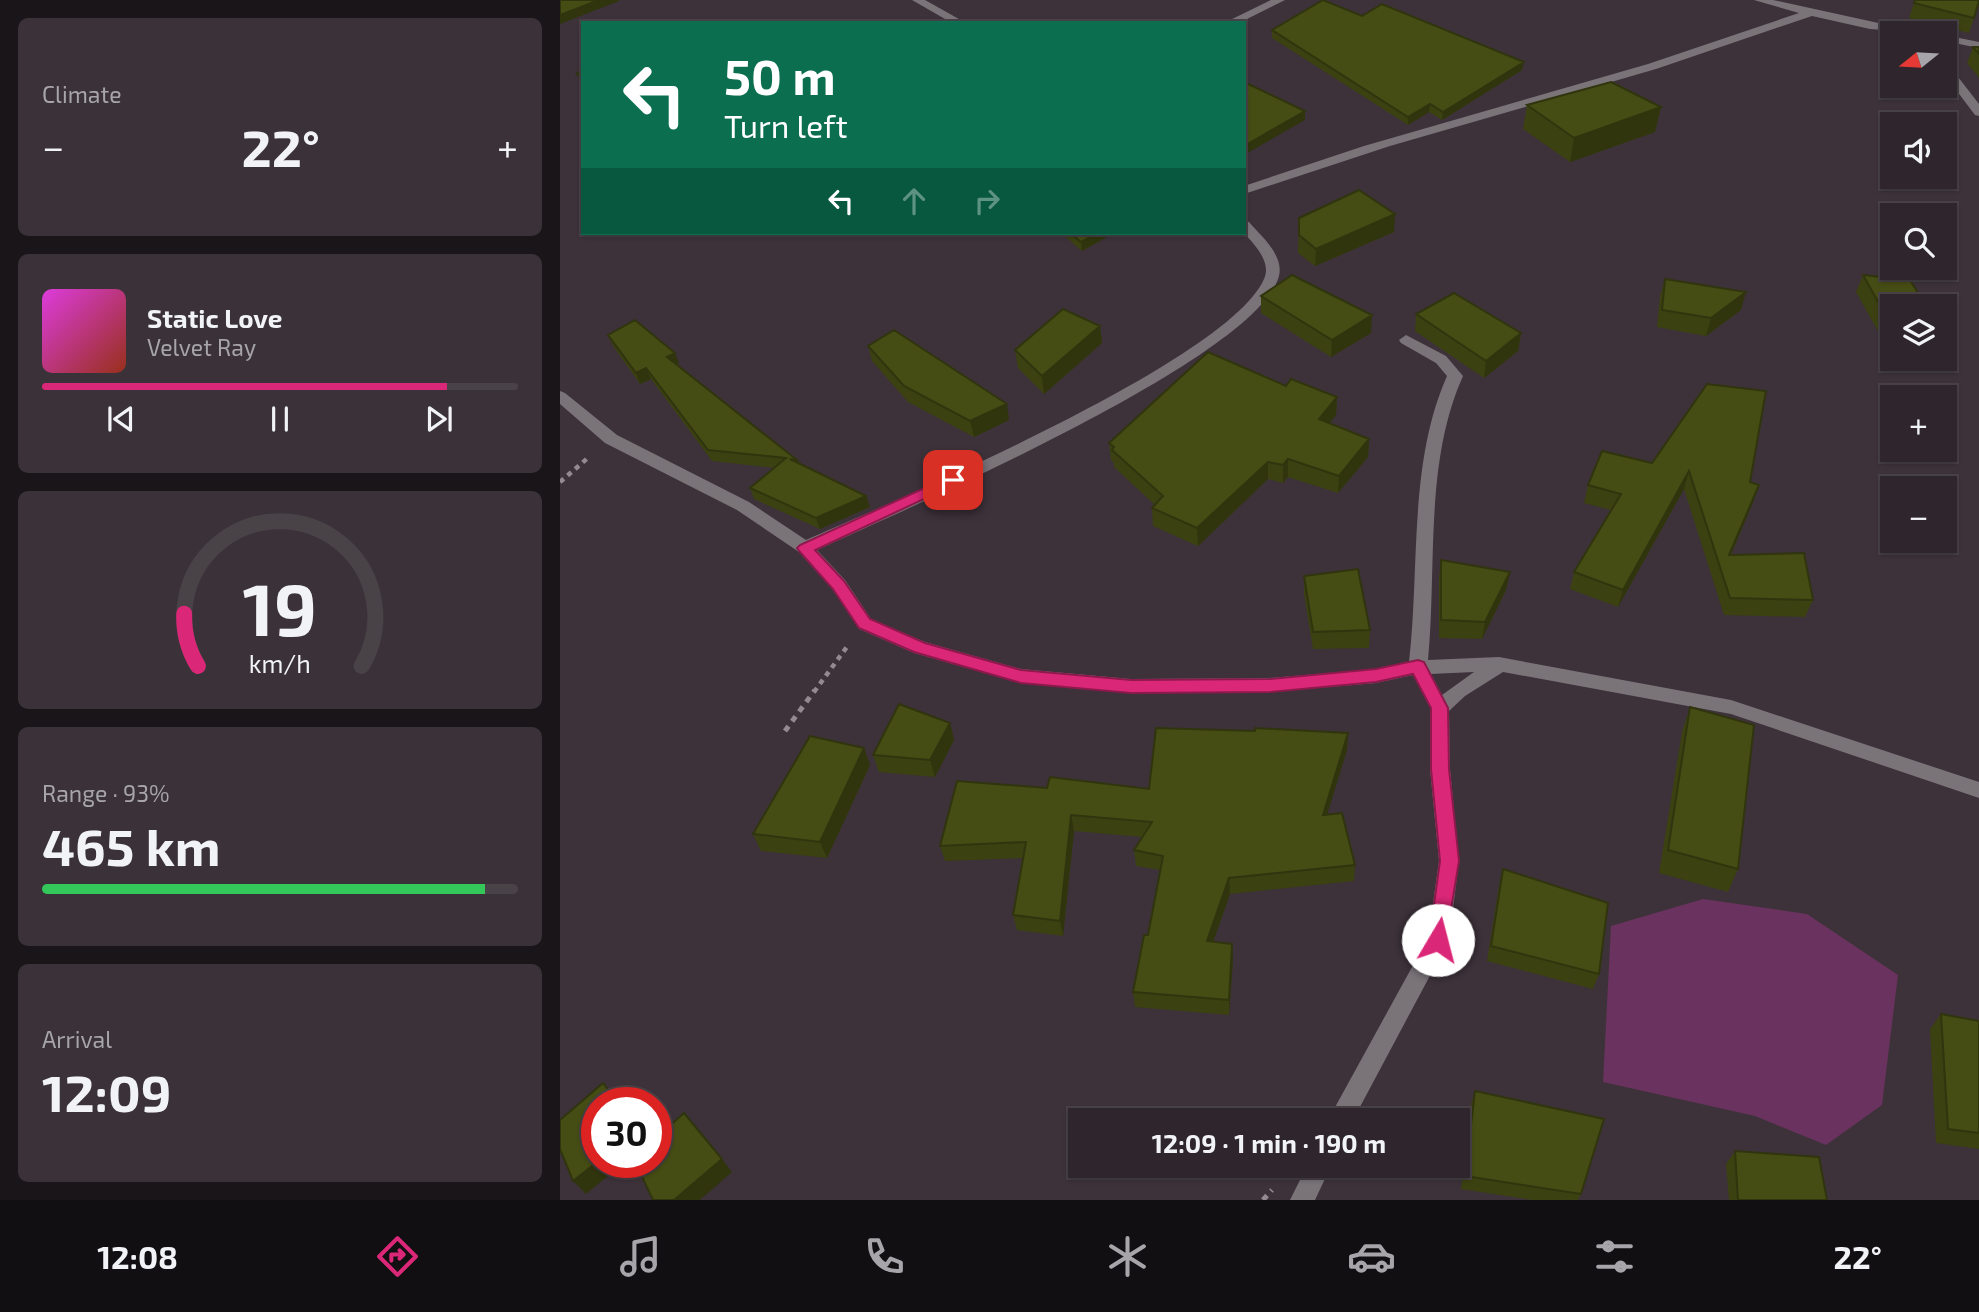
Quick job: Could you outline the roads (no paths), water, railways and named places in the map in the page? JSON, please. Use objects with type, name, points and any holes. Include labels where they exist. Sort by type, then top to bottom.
[{"type":"street","points":[[917,0],[957,21]]},
{"type":"street","points":[[1233,21],[1280,0]]},
{"type":"street","points":[[1759,0],[1809,13],[1880,26]]},
{"type":"street","points":[[1246,189],[1383,144],[1647,68],[1809,13]]},
{"type":"street","points":[[1957,41],[1979,45]]},
{"type":"street","points":[[1957,83],[1979,111]]},
{"type":"street","points":[[805,548],[1049,435],[1228,331],[1258,300],[1271,281],[1273,265],[1265,248],[1246,227]]},
{"type":"street","points":[[1347,1108],[1438,940],[1449,861],[1440,769],[1440,708],[1418,667],[1423,621],[1430,468],[1446,396],[1455,376],[1453,370],[1443,361],[1406,340]]},
{"type":"street","points":[[560,396],[611,439],[743,506],[805,548],[839,585],[864,624],[920,648],[1021,676],[1131,686],[1270,685],[1376,676],[1418,667],[1499,664],[1731,707],[1979,790]]},
{"type":"street","points":[[1440,708],[1458,691],[1499,664]]},
{"type":"street","points":[[1302,1200],[1313,1178]]}]
